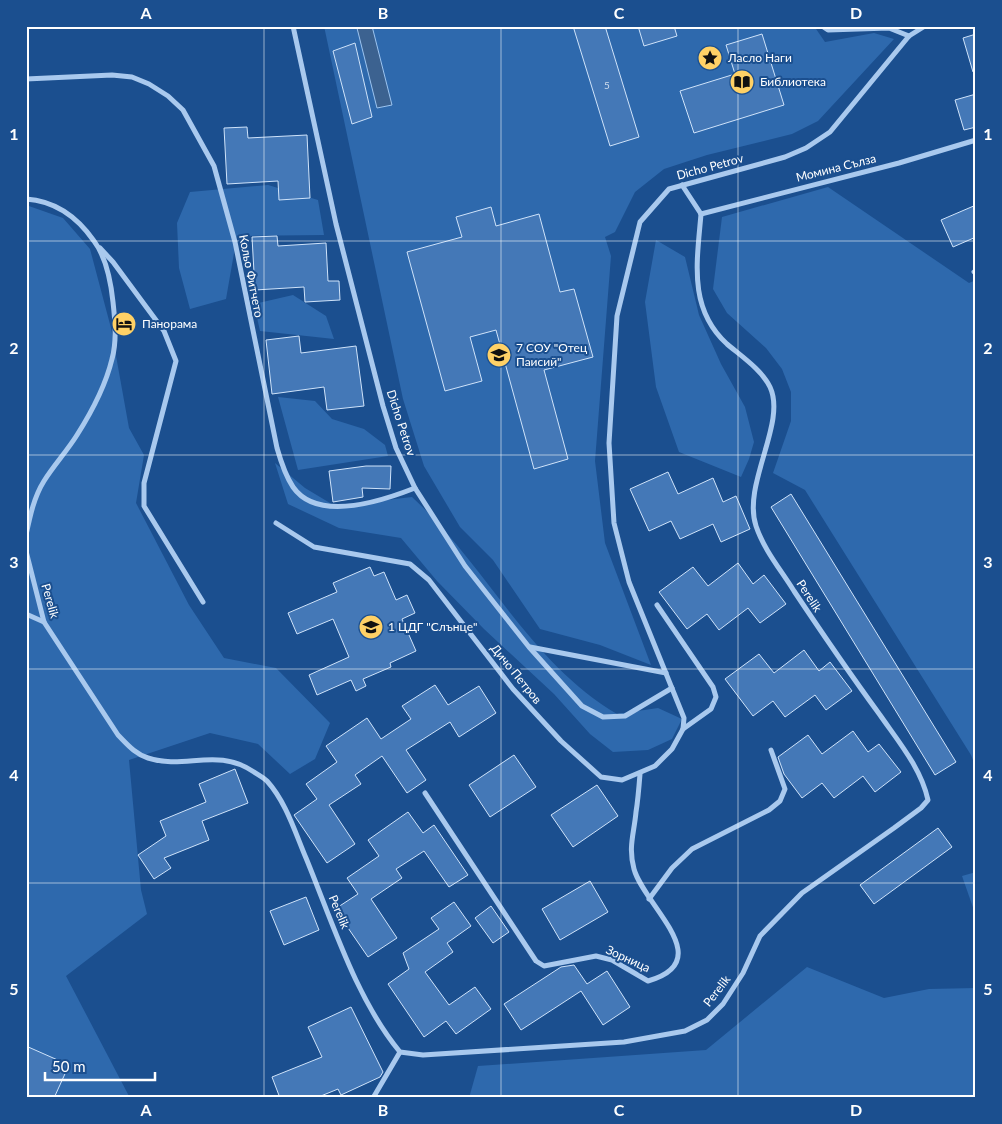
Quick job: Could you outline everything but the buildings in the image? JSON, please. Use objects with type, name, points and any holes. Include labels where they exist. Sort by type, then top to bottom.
[{"type":"street","name":"Dicho Petrov","points":[[293,26],[336,224],[383,406],[396,448],[415,488],[465,566],[529,646],[582,706],[603,717],[625,716],[672,688]]},
{"type":"street","points":[[822,26],[828,30],[889,28],[909,36]]},
{"type":"street","name":"Dicho Petrov","points":[[683,729],[684,718],[629,582],[614,523],[609,443],[618,316],[640,222],[669,189],[785,157],[806,148],[830,132],[909,36],[925,26]]},
{"type":"street","name":"Кольо Фитчето","points":[[26,79],[112,74],[132,77],[150,84],[168,96],[183,110],[214,166],[235,242],[277,448],[285,472],[294,488],[301,496],[316,505],[341,507],[394,496],[415,488]]},
{"type":"street","name":"Момина Сълза","points":[[701,214],[900,163],[976,140]]},
{"type":"street","points":[[682,185],[701,214]]},
{"type":"street","points":[[26,199],[39,200],[65,210],[86,230],[98,247],[113,262],[164,331],[176,361],[144,483],[144,506],[202,602]]},
{"type":"street","name":"Perelik","points":[[26,551],[44,622],[118,735],[133,750],[148,758],[176,761],[215,758],[244,765],[266,780],[288,815],[367,1004],[386,1035],[400,1052],[423,1055],[624,1042],[685,1031],[707,1020],[723,1004],[743,973],[760,936],[802,893],[894,828],[921,808],[928,800],[926,789],[907,752],[834,651],[765,548],[756,525],[753,509],[755,491],[775,402],[769,385],[763,378],[715,333],[698,297],[697,264],[701,214]]},
{"type":"street","points":[[26,534],[31,509],[43,482],[78,434],[104,382],[112,358],[115,324],[111,287],[98,247]]},
{"type":"street","name":"Дичо Петров","points":[[276,523],[314,547],[410,564],[434,586],[513,689],[587,766],[601,777],[622,780],[640,774]]},
{"type":"street","points":[[640,774],[655,766],[672,749],[683,729],[711,709],[716,697],[712,687],[657,605]]},
{"type":"street","points":[[26,614],[44,622]]},
{"type":"street","points":[[529,646],[666,673]]},
{"type":"street","points":[[649,899],[672,868],[692,849],[769,810],[780,801],[785,790],[771,750]]},
{"type":"street","name":"Зорница","points":[[425,793],[536,961],[544,966],[596,956],[612,960],[648,981],[670,972],[680,950],[675,936],[649,899],[635,871],[630,844],[636,813],[640,774]]},
{"type":"street","points":[[373,1098],[400,1052]]},
{"type":"shaded area","points":[[324,26],[814,26],[825,42],[874,33],[894,39],[818,121],[792,134],[707,155],[664,169],[635,192],[615,232],[605,237],[611,256],[595,461],[605,543],[651,665],[600,645],[540,629],[493,560],[460,527],[424,466],[403,399]]},
{"type":"shaded area","points":[[372,26],[392,105],[377,108],[357,28]]},
{"type":"shaded area","points":[[268,185],[318,200],[324,235],[237,236],[226,299],[190,309],[179,268],[177,223],[190,192]]},
{"type":"shaded area","points":[[828,187],[969,283],[976,280],[976,768],[971,755],[805,490],[773,473],[791,421],[791,392],[782,369],[766,348],[727,313],[713,289],[722,217]]},
{"type":"shaded area","points":[[26,205],[63,218],[90,249],[111,328],[129,428],[144,455],[136,503],[189,605],[224,658],[276,668],[330,723],[315,759],[290,774],[258,744],[210,733],[129,760],[141,890],[147,914],[66,976],[130,1098],[26,1098]]},
{"type":"shaded area","points":[[656,240],[685,257],[699,315],[721,364],[745,407],[754,442],[741,477],[679,452],[656,387],[645,302]]},
{"type":"shaded area","points":[[293,295],[326,316],[334,339],[260,331],[254,304]]},
{"type":"shaded area","points":[[278,397],[315,401],[332,419],[364,429],[385,445],[388,456],[298,470]]},
{"type":"shaded area","points":[[275,463],[305,488],[335,506],[412,497],[463,552],[533,641],[559,668],[586,693],[617,714],[658,708],[682,719],[672,739],[648,750],[613,752],[590,734],[554,694],[484,629],[437,581],[401,538],[339,528],[288,504]]},
{"type":"shaded area","points":[[976,872],[976,916],[962,876]]},
{"type":"shaded area","points":[[807,967],[884,998],[929,989],[976,988],[976,1098],[469,1098],[478,1066],[706,1050]]},
{"type":"place","name":"Ласло Наги","points":[[710,58]]},
{"type":"place","name":"Библиотека","points":[[742,82]]},
{"type":"place","name":"Панорама","points":[[124,324]]},
{"type":"place","name":"7 СОУ \"Отец Паисий\"","points":[[499,355]]},
{"type":"place","name":"1 ЦДГ \"Слънце\"","points":[[371,627]]}]
